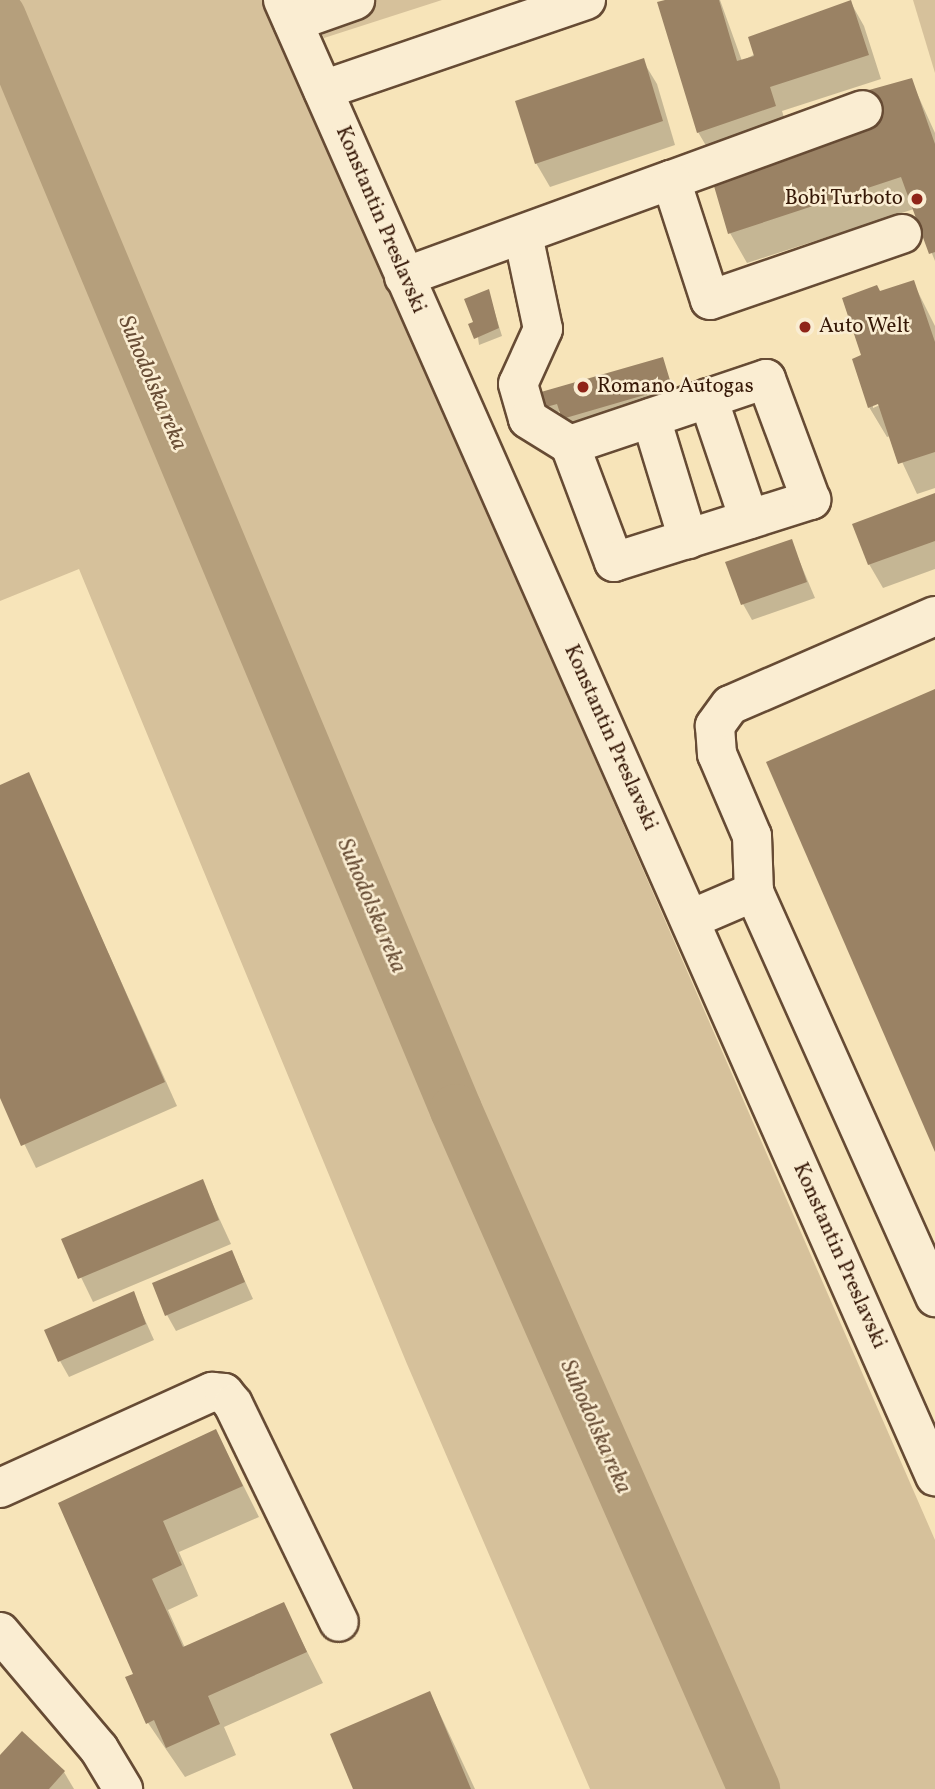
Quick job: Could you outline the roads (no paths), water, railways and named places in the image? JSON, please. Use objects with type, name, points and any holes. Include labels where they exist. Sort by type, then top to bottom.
[{"type":"street","points":[[288,11],[355,0]]},
{"type":"street","points":[[323,90],[586,0]]},
{"type":"street","name":"Konstantin Preslavski","points":[[288,11],[935,1476]]},
{"type":"street","points":[[404,277],[863,110]]},
{"type":"street","points":[[671,180],[710,300],[902,234]]},
{"type":"street","points":[[523,235],[543,329],[518,384],[528,418],[570,445],[614,562],[811,500],[766,379],[570,445]]},
{"type":"street","points":[[708,398],[749,519]]},
{"type":"street","points":[[651,418],[688,539]]},
{"type":"street","points":[[935,616],[730,705],[715,726],[717,754],[752,836],[754,892],[935,1297]]},
{"type":"street","points":[[691,919],[754,892]]},
{"type":"street","points":[[0,1488],[212,1392],[224,1393],[233,1404],[339,1622]]},
{"type":"street","points":[[0,1632],[99,1749],[123,1789]]},
{"type":"waterway","name":"Suhodolska reka","points":[[0,17],[456,1110],[754,1789]]},
{"type":"place","name":"Bobi Turboto","points":[[917,199]]},
{"type":"place","name":"Auto Welt","points":[[805,327]]},
{"type":"place","name":"Romano Autogas","points":[[583,387]]}]
